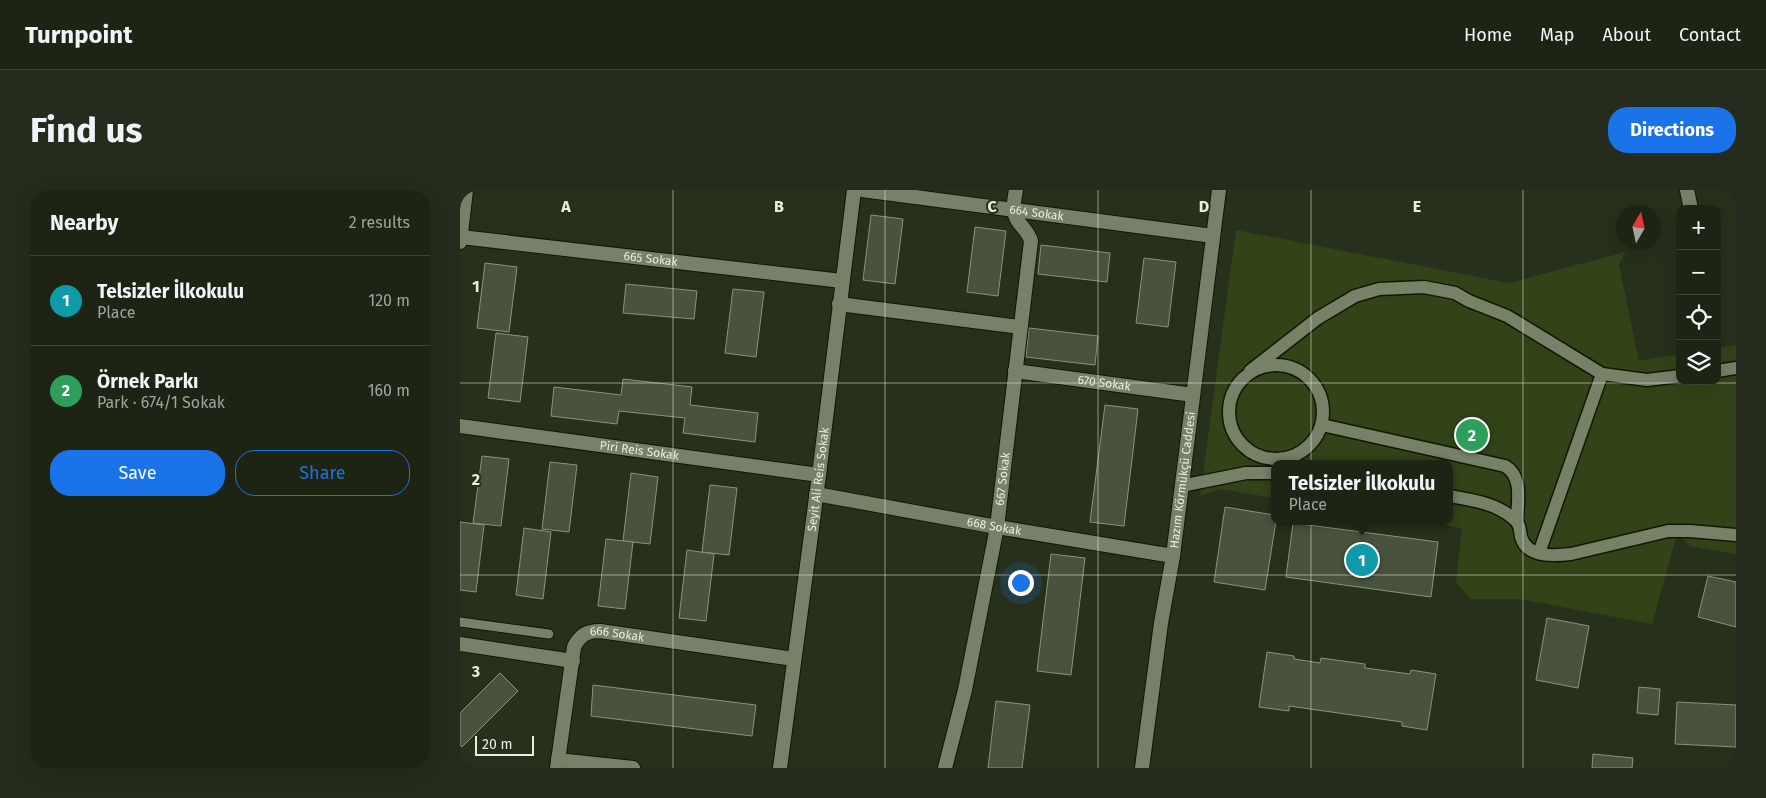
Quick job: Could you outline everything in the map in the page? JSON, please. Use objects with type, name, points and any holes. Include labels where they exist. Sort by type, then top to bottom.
[{"type":"street","points":[[460,242],[466,190]]},
{"type":"street","name":"Seyit Ali Reis Sokak","points":[[780,768],[854,190]]},
{"type":"street","name":"664 Sokak","points":[[862,190],[1213,236]]},
{"type":"street","points":[[1014,210],[1016,190]]},
{"type":"street","name":"Hazım Körmükçü Caddesi","points":[[1142,768],[1161,623],[1172,556],[1219,190]]},
{"type":"street","points":[[1687,190],[1690,205]]},
{"type":"street","name":"667 Sokak","points":[[945,768],[965,690],[998,527],[1031,241],[1015,216],[1014,210]]},
{"type":"street","name":"665 Sokak","points":[[460,237],[842,281]]},
{"type":"street","points":[[1255,472],[1244,446],[1234,432],[1230,421],[1229,410],[1235,389],[1250,371],[1318,318],[1354,296],[1379,289],[1417,286],[1445,290],[1507,316],[1602,374],[1647,380],[1676,376]]},
{"type":"street","points":[[839,304],[1020,327]]},
{"type":"street","points":[[1244,446],[1265,457],[1287,458],[1307,447],[1322,425],[1323,415],[1322,400],[1316,386],[1294,368],[1279,365],[1266,366],[1250,371]]},
{"type":"street","points":[[1721,370],[1736,368]]},
{"type":"street","name":"670 Sokak","points":[[1015,371],[1193,395]]},
{"type":"street","points":[[1539,553],[1566,481],[1602,374]]},
{"type":"street","points":[[1322,425],[1504,466],[1512,471],[1517,478],[1518,522],[1524,544],[1531,551],[1558,555],[1571,554],[1668,531],[1736,535]]},
{"type":"street","name":"Piri Reis Sokak","points":[[460,426],[819,475]]},
{"type":"street","points":[[1181,486],[1246,473],[1271,473]]},
{"type":"street","name":"668 Sokak","points":[[816,494],[1172,556]]},
{"type":"street","points":[[1453,497],[1486,503],[1498,508],[1518,522]]},
{"type":"street","name":"666 Sokak","points":[[558,764],[577,640],[592,631],[794,659]]},
{"type":"street","points":[[460,644],[573,661]]},
{"type":"street","points":[[558,764],[633,768]]},
{"type":"lane","points":[[460,622],[550,634]]},
{"type":"green space","points":[[1236,230],[1509,283],[1625,252],[1619,265],[1639,361],[1676,355],[1676,385],[1721,385],[1721,347],[1736,345],[1736,554],[1690,546],[1677,534],[1652,624],[1520,599],[1470,599],[1456,582],[1462,528],[1445,525],[1453,525],[1453,460],[1271,460],[1271,497],[1221,489],[1200,496]]},
{"type":"building","points":[[871,215],[903,219],[895,284],[863,280]]},
{"type":"building","points":[[975,227],[1006,231],[998,296],[967,292]]},
{"type":"building","points":[[1041,245],[1110,253],[1107,282],[1038,274]]},
{"type":"building","points":[[1144,258],[1176,262],[1168,327],[1136,323]]},
{"type":"building","points":[[485,263],[517,267],[509,332],[477,328]]},
{"type":"building","points":[[626,284],[697,291],[694,319],[623,313]]},
{"type":"building","points":[[733,289],[764,292],[756,357],[725,353]]},
{"type":"building","points":[[1029,328],[1098,336],[1095,365],[1026,357]]},
{"type":"building","points":[[496,333],[528,337],[520,402],[488,398]]},
{"type":"building","points":[[623,379],[692,387],[690,405],[758,413],[755,442],[683,433],[685,418],[619,411],[617,424],[551,416],[554,387],[621,395]]},
{"type":"building","points":[[1105,405],[1138,409],[1124,526],[1090,522]]},
{"type":"building","points":[[482,456],[509,459],[501,526],[473,523]]},
{"type":"building","points":[[550,462],[577,465],[569,532],[542,529]]},
{"type":"building","points":[[631,473],[658,477],[650,544],[623,541]]},
{"type":"building","points":[[710,485],[737,488],[729,555],[702,552]]},
{"type":"building","points":[[1225,507],[1271,515],[1271,525],[1275,525],[1265,590],[1214,582]]},
{"type":"building","points":[[460,522],[484,525],[476,592],[460,590]]},
{"type":"building","points":[[1293,525],[1308,525],[1438,542],[1431,597],[1286,577]]},
{"type":"building","points":[[524,528],[551,532],[543,599],[516,595]]},
{"type":"building","points":[[606,539],[633,542],[625,609],[598,606]]},
{"type":"building","points":[[687,550],[714,554],[706,621],[679,618]]},
{"type":"building","points":[[1051,554],[1085,558],[1071,675],[1037,671]]},
{"type":"building","points":[[1708,576],[1736,582],[1736,627],[1698,617]]},
{"type":"building","points":[[1547,618],[1589,626],[1578,688],[1536,680]]},
{"type":"building","points":[[1267,652],[1294,656],[1294,659],[1320,663],[1321,658],[1365,664],[1365,668],[1410,674],[1411,670],[1436,674],[1427,730],[1402,726],[1402,722],[1289,706],[1289,711],[1259,707]]},
{"type":"building","points":[[500,673],[518,691],[462,747],[460,745],[460,713]]},
{"type":"building","points":[[593,685],[756,705],[752,736],[591,716]]},
{"type":"building","points":[[1639,687],[1660,689],[1658,715],[1637,713]]},
{"type":"building","points":[[996,701],[1030,705],[1022,768],[988,768]]},
{"type":"building","points":[[1677,702],[1736,705],[1736,747],[1675,744]]},
{"type":"building","points":[[1593,754],[1633,758],[1632,768],[1592,768]]},
{"type":"place","name":"Örnek Parkı","points":[[1472,435]]},
{"type":"place","name":"Telsizler İlkokulu","points":[[1362,560]]}]
